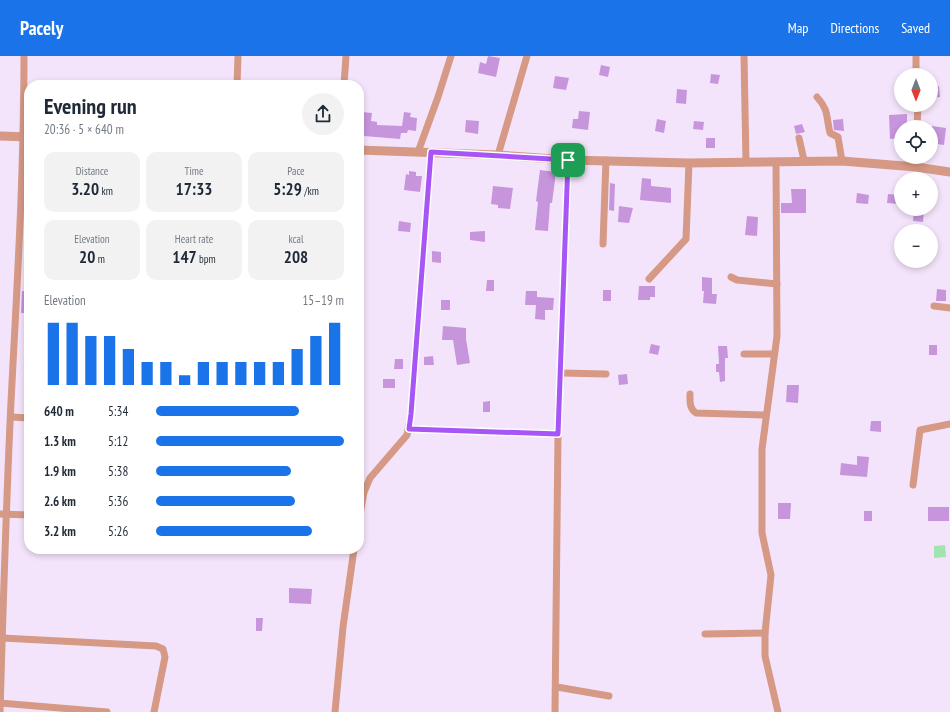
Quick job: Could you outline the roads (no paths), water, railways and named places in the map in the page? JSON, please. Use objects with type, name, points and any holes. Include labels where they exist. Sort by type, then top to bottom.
[{"type":"street","points":[[24,56],[25,80]]},
{"type":"street","points":[[236,80],[238,56]]},
{"type":"street","points":[[344,80],[346,56]]},
{"type":"street","points":[[418,152],[451,56]]},
{"type":"street","points":[[498,155],[527,56]]},
{"type":"street","points":[[744,56],[746,162]]},
{"type":"street","points":[[916,56],[916,68]]},
{"type":"street","points":[[817,96],[828,113],[830,133],[838,137],[842,161]]},
{"type":"street","points":[[0,136],[24,137]]},
{"type":"street","points":[[799,138],[804,160]]},
{"type":"street","points":[[364,150],[498,155],[568,160],[689,163],[776,162],[804,160],[842,161],[916,167],[950,172]]},
{"type":"street","points":[[364,492],[370,478],[407,435],[409,429],[431,152]]},
{"type":"street","points":[[556,712],[558,434],[568,160]]},
{"type":"street","points":[[604,244],[606,160]]},
{"type":"street","points":[[776,162],[777,336],[762,449],[762,533],[771,575],[765,633],[765,656],[778,712]]},
{"type":"street","points":[[650,279],[686,239],[689,163]]},
{"type":"street","points":[[0,712],[3,514],[11,417],[24,170]]},
{"type":"street","points":[[731,277],[737,280],[777,284]]},
{"type":"street","points":[[934,306],[950,308]]},
{"type":"street","points":[[744,354],[774,354]]},
{"type":"street","points":[[561,373],[606,374]]},
{"type":"street","points":[[690,394],[692,410],[696,413],[766,415]]},
{"type":"street","points":[[11,417],[24,418]]},
{"type":"street","points":[[913,485],[920,430],[950,424]]},
{"type":"street","points":[[409,429],[558,434]]},
{"type":"street","points":[[3,514],[24,515]]},
{"type":"street","points":[[335,712],[343,627],[353,554]]},
{"type":"street","points":[[705,634],[765,633]]},
{"type":"street","points":[[2,638],[156,646],[163,649],[165,657],[154,712]]},
{"type":"street","points":[[556,687],[609,696]]},
{"type":"street","points":[[0,703],[107,712]]}]
